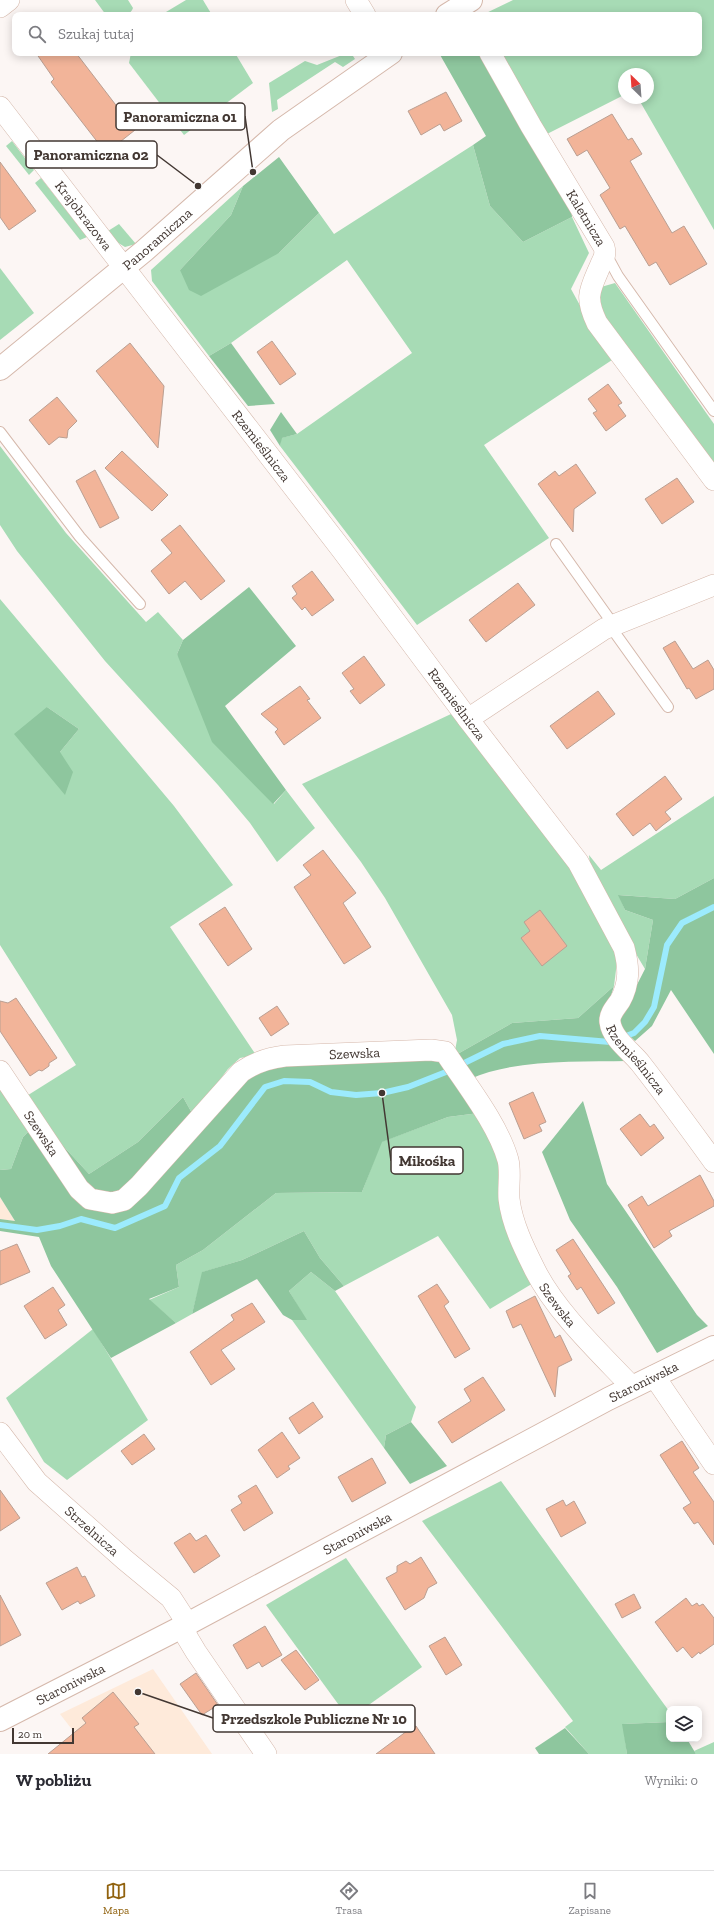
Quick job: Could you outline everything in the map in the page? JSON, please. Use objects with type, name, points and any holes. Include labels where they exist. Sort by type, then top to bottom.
[{"type":"street","points":[[0,7],[9,0]]},
{"type":"street","points":[[356,0],[363,12]]},
{"type":"street","name":"Panoramiczna","points":[[0,369],[124,268],[281,130],[386,56]]},
{"type":"street","name":"Kaletnicza","points":[[492,56],[531,126],[604,247],[606,254],[590,289],[589,299],[590,308],[597,323],[714,480]]},
{"type":"street","name":"Krajobrazowa","points":[[0,108],[124,268]]},
{"type":"street","name":"Rzemieślnicza","points":[[124,268],[342,550],[468,719],[578,862],[624,948],[628,963],[628,981],[620,1000],[612,1012],[610,1022],[618,1037],[640,1062],[714,1162]]},
{"type":"street","points":[[468,719],[612,625],[714,585]]},
{"type":"street","name":"Szewska","points":[[0,1071],[78,1189],[90,1200],[112,1203],[124,1200],[139,1186],[240,1072],[252,1064],[267,1058],[285,1056],[431,1050],[445,1052],[486,1115],[501,1142],[508,1161],[509,1199],[514,1223],[536,1272],[550,1294],[574,1324],[632,1387]]},
{"type":"street","name":"Staroniwska","points":[[0,1720],[185,1624],[632,1387],[714,1347]]},
{"type":"street","points":[[654,1376],[714,1464]]},
{"type":"street","name":"Strzelnicza","points":[[0,1434],[37,1482],[114,1551],[171,1598],[182,1615],[187,1637],[196,1652],[266,1754]]},
{"type":"lane","points":[[606,254],[618,276],[714,411]]},
{"type":"lane","points":[[0,432],[80,537],[140,604]]},
{"type":"lane","points":[[556,544],[668,707]]},
{"type":"shaded area","points":[[0,1197],[15,1221],[0,1219]]},
{"type":"shaded area","points":[[153,1669],[212,1754],[91,1754],[60,1714]]},
{"type":"green space","points":[[95,0],[128,0],[133,8],[130,12],[104,12]]},
{"type":"green space","points":[[186,0],[203,0],[210,12],[166,12]]},
{"type":"green space","points":[[513,0],[714,0],[714,230],[641,104],[654,104],[654,68],[618,68],[618,98],[547,134],[501,56],[702,56],[702,12],[488,12]]},
{"type":"green space","points":[[130,56],[237,56],[253,83],[184,135],[129,63]]},
{"type":"green space","points":[[340,56],[353,56],[355,59],[343,67],[335,62],[277,100],[278,109],[272,112],[269,83],[305,61],[317,65]]},
{"type":"green space","points":[[441,56],[484,56],[571,207],[572,217],[523,242],[490,206],[473,145],[486,136]]},
{"type":"green space","points":[[12,141],[34,170],[29,175],[6,146]]},
{"type":"green space","points":[[473,145],[490,206],[523,242],[572,217],[589,253],[571,289],[594,331],[615,358],[484,445],[549,538],[417,625],[280,446],[281,438],[297,434],[412,353],[347,260],[231,343],[209,356],[152,281],[151,270],[243,186],[231,215],[180,270],[279,253],[319,213],[334,234]]},
{"type":"green space","points":[[279,157],[319,213],[279,253],[201,296],[189,290],[180,270],[231,215],[243,186]]},
{"type":"green space","points":[[41,178],[87,237],[80,240],[35,183]]},
{"type":"green space","points":[[119,224],[136,244],[125,247],[115,241],[108,231]]},
{"type":"green space","points":[[0,268],[34,313],[0,340]]},
{"type":"green space","points":[[615,283],[714,424],[714,466],[603,319],[600,298],[601,287]]},
{"type":"green space","points":[[231,343],[275,404],[248,406],[209,356]]},
{"type":"green space","points":[[281,412],[297,434],[282,438],[280,446],[270,430]]},
{"type":"green space","points":[[0,446],[66,533],[146,622],[158,612],[183,640],[177,654],[274,804],[286,790],[315,828],[277,862],[250,823],[218,785],[105,661],[17,551],[0,525]]},
{"type":"green space","points":[[249,587],[296,646],[225,706],[286,790],[273,804],[212,742],[177,654],[183,640]]},
{"type":"green space","points":[[0,599],[174,806],[233,885],[170,927],[256,1055],[240,1058],[228,1069],[193,1115],[183,1097],[138,1142],[89,1174],[55,1137],[25,1097],[76,1065],[0,945]],"holes":[[[47,707],[79,729],[60,752]]]},
{"type":"green space","points":[[47,707],[79,729],[60,752],[73,772],[65,795],[14,734]]},
{"type":"green space","points":[[451,714],[481,749],[578,873],[618,954],[614,986],[578,1018],[512,1023],[454,1056],[457,1040],[452,1015],[385,898],[361,862],[302,784]]},
{"type":"green space","points":[[714,796],[714,878],[675,899],[619,895],[625,910],[653,920],[645,969],[624,934],[590,866],[589,855],[601,870]]},
{"type":"green space","points":[[714,878],[714,1054],[671,990],[652,1026],[635,1041],[619,1026],[621,1016],[645,969],[653,920],[625,910],[618,895],[675,899]]},
{"type":"green space","points":[[614,986],[602,1025],[627,1061],[568,1062],[526,1065],[506,1068],[470,1079],[454,1056],[512,1023],[578,1018]]},
{"type":"green space","points":[[442,1060],[479,1113],[448,1117],[382,1142],[362,1192],[276,1193],[203,1250],[176,1265],[179,1287],[149,1299],[176,1323],[111,1358],[51,1266],[39,1237],[0,1231],[0,1219],[15,1221],[0,1197],[0,1170],[11,1169],[23,1137],[32,1128],[107,1210],[250,1074],[300,1063]]},
{"type":"green space","points":[[0,1077],[32,1128],[23,1137],[11,1169],[0,1170]]},
{"type":"green space","points":[[183,1097],[193,1115],[128,1190],[112,1195],[90,1190],[55,1137],[89,1174],[138,1142]]},
{"type":"green space","points":[[583,1101],[607,1184],[697,1315],[708,1326],[657,1353],[617,1287],[570,1220],[542,1152]]},
{"type":"green space","points":[[479,1113],[501,1148],[535,1282],[490,1309],[438,1236],[344,1286],[320,1258],[304,1231],[242,1260],[203,1272],[192,1314],[176,1323],[149,1300],[179,1287],[176,1265],[203,1250],[276,1193],[362,1192],[381,1142],[448,1117]]},
{"type":"green space","points":[[304,1231],[320,1258],[344,1286],[335,1291],[311,1272],[289,1291],[307,1320],[292,1320],[283,1315],[257,1279],[192,1314],[202,1272],[242,1260]]},
{"type":"green space","points":[[311,1272],[335,1291],[416,1407],[411,1422],[386,1435],[384,1448],[292,1320],[306,1320],[289,1291]]},
{"type":"green space","points":[[93,1329],[148,1420],[67,1480],[44,1462],[6,1398]]},
{"type":"green space","points":[[411,1422],[447,1466],[410,1484],[384,1448],[386,1435]]},
{"type":"green space","points":[[501,1481],[666,1707],[666,1722],[623,1724],[627,1754],[589,1754],[565,1727],[573,1721],[422,1521]]},
{"type":"green space","points":[[346,1558],[422,1667],[349,1719],[266,1605]]},
{"type":"green space","points":[[666,1722],[666,1742],[689,1742],[696,1754],[627,1754],[622,1724]]},
{"type":"green space","points":[[565,1728],[589,1754],[539,1754],[535,1748]]},
{"type":"green space","points":[[714,1742],[714,1754],[696,1754],[694,1751]]},
{"type":"building","points":[[38,56],[78,56],[135,130],[106,153],[51,82],[54,79]]},
{"type":"building","points":[[446,92],[462,121],[444,131],[440,124],[421,135],[408,111]]},
{"type":"building","points":[[612,114],[628,140],[632,138],[642,154],[630,161],[672,233],[684,226],[707,264],[670,285],[656,262],[649,266],[625,226],[620,229],[600,195],[610,188],[587,150],[577,156],[567,139]]},
{"type":"building","points":[[0,162],[36,211],[9,230],[0,217]]},
{"type":"building","points":[[272,341],[296,374],[280,385],[257,352]]},
{"type":"building","points":[[130,343],[164,386],[158,448],[96,371]]},
{"type":"building","points":[[608,384],[622,403],[618,405],[626,416],[606,431],[593,413],[597,411],[588,399]]},
{"type":"building","points":[[57,397],[77,421],[68,430],[67,438],[59,437],[49,445],[29,420]]},
{"type":"building","points":[[122,451],[168,495],[152,511],[105,468]]},
{"type":"building","points":[[576,464],[596,493],[574,509],[573,532],[538,484],[555,471],[559,476]]},
{"type":"building","points":[[95,470],[119,518],[100,528],[76,481]]},
{"type":"building","points":[[677,478],[694,502],[662,524],[645,499]]},
{"type":"building","points":[[180,525],[225,581],[201,600],[185,581],[169,594],[151,571],[172,553],[161,540]]},
{"type":"building","points":[[312,571],[334,600],[312,616],[305,607],[302,610],[292,598],[297,594],[292,586]]},
{"type":"building","points":[[518,583],[535,605],[486,642],[469,620]]},
{"type":"building","points":[[675,641],[693,669],[708,660],[714,670],[714,689],[696,699],[689,688],[687,689],[663,648]]},
{"type":"building","points":[[364,656],[385,685],[360,704],[350,691],[354,689],[342,673]]},
{"type":"building","points":[[300,686],[310,699],[307,700],[321,718],[284,745],[275,732],[278,729],[261,714]]},
{"type":"building","points":[[598,691],[615,714],[567,749],[550,726]]},
{"type":"building","points":[[665,776],[682,799],[665,812],[671,819],[656,831],[650,823],[633,836],[616,814]]},
{"type":"building","points":[[323,850],[356,893],[343,903],[371,947],[344,964],[294,887],[311,875],[303,865]]},
{"type":"building","points":[[225,907],[252,949],[228,966],[199,924]]},
{"type":"building","points":[[540,910],[567,946],[542,966],[521,938],[530,931],[524,922]]},
{"type":"building","points":[[16,998],[57,1058],[49,1063],[49,1066],[42,1071],[39,1070],[30,1076],[0,1031],[0,1001],[8,1003]]},
{"type":"building","points":[[277,1006],[289,1024],[271,1036],[259,1018]]},
{"type":"building","points":[[533,1092],[546,1122],[539,1125],[542,1131],[524,1139],[509,1103]]},
{"type":"building","points":[[640,1114],[650,1127],[654,1124],[664,1138],[641,1156],[620,1129]]},
{"type":"building","points":[[700,1175],[714,1201],[714,1206],[669,1231],[672,1236],[654,1248],[628,1205],[642,1196],[648,1206]]},
{"type":"building","points":[[573,1239],[615,1303],[598,1314],[581,1287],[577,1290],[568,1276],[571,1274],[556,1250]]},
{"type":"building","points":[[17,1244],[30,1272],[0,1285],[0,1251]]},
{"type":"building","points":[[437,1284],[449,1302],[444,1306],[470,1349],[455,1358],[418,1296]]},
{"type":"building","points":[[53,1287],[65,1305],[58,1310],[67,1325],[45,1339],[24,1306]]},
{"type":"building","points":[[535,1296],[555,1338],[560,1335],[572,1360],[558,1367],[555,1397],[521,1324],[513,1328],[506,1311]]},
{"type":"building","points":[[252,1303],[265,1322],[221,1350],[235,1369],[211,1385],[190,1352],[234,1320],[231,1315]]},
{"type":"building","points":[[483,1377],[505,1410],[452,1443],[438,1422],[471,1401],[464,1389]]},
{"type":"building","points":[[313,1402],[323,1417],[299,1434],[289,1418]]},
{"type":"building","points":[[282,1432],[300,1458],[288,1466],[290,1469],[277,1478],[258,1450]]},
{"type":"building","points":[[144,1434],[155,1449],[132,1465],[121,1451]]},
{"type":"building","points":[[682,1441],[699,1468],[693,1472],[714,1502],[714,1545],[698,1522],[694,1524],[683,1508],[691,1503],[660,1455]]},
{"type":"building","points":[[372,1458],[386,1483],[352,1502],[338,1477]]},
{"type":"building","points":[[256,1485],[273,1513],[244,1531],[231,1510],[242,1503],[238,1496]]},
{"type":"building","points":[[0,1490],[20,1518],[0,1531]]},
{"type":"building","points":[[563,1500],[566,1506],[574,1501],[586,1523],[561,1537],[546,1509]]},
{"type":"building","points":[[190,1533],[196,1541],[206,1535],[220,1556],[194,1573],[174,1543]]},
{"type":"building","points":[[421,1557],[437,1583],[428,1588],[424,1598],[405,1610],[386,1578],[397,1572],[397,1566],[406,1561],[410,1564]]},
{"type":"building","points":[[77,1567],[82,1577],[85,1576],[95,1596],[80,1604],[78,1601],[62,1610],[46,1583]]},
{"type":"building","points":[[634,1594],[641,1608],[622,1618],[615,1604]]},
{"type":"building","points":[[0,1595],[21,1635],[0,1646]]},
{"type":"building","points":[[686,1598],[692,1606],[697,1603],[699,1606],[703,1604],[714,1618],[714,1644],[700,1654],[699,1652],[692,1658],[683,1647],[677,1652],[655,1622]]},
{"type":"building","points":[[265,1626],[282,1655],[262,1667],[259,1662],[247,1669],[233,1645]]},
{"type":"building","points":[[445,1637],[462,1665],[446,1675],[429,1646]]},
{"type":"building","points":[[296,1650],[319,1680],[305,1690],[281,1660]]},
{"type":"building","points":[[196,1673],[218,1705],[202,1715],[180,1684]]},
{"type":"building","points":[[113,1692],[139,1724],[134,1727],[155,1754],[48,1754],[86,1723],[82,1718]]},
{"type":"building","points":[[416,1726],[435,1754],[376,1754],[407,1731]]},
{"type":"waterway","points":[[0,1225],[37,1230],[60,1226],[81,1219],[115,1228],[165,1206],[179,1178],[220,1146],[265,1087],[284,1081],[310,1082],[331,1092],[356,1095],[382,1093],[408,1087],[446,1072],[503,1044],[540,1036],[610,1042],[634,1033],[645,1022],[654,1007],[667,945],[682,923],[714,907]]},
{"type":"place","name":"Panoramiczna 01","points":[[253,172]]},
{"type":"place","name":"Panoramiczna 02","points":[[198,186]]},
{"type":"place","name":"Mikośka","points":[[382,1093]]},
{"type":"place","name":"Przedszkole Publiczne Nr 10","points":[[138,1692]]}]
